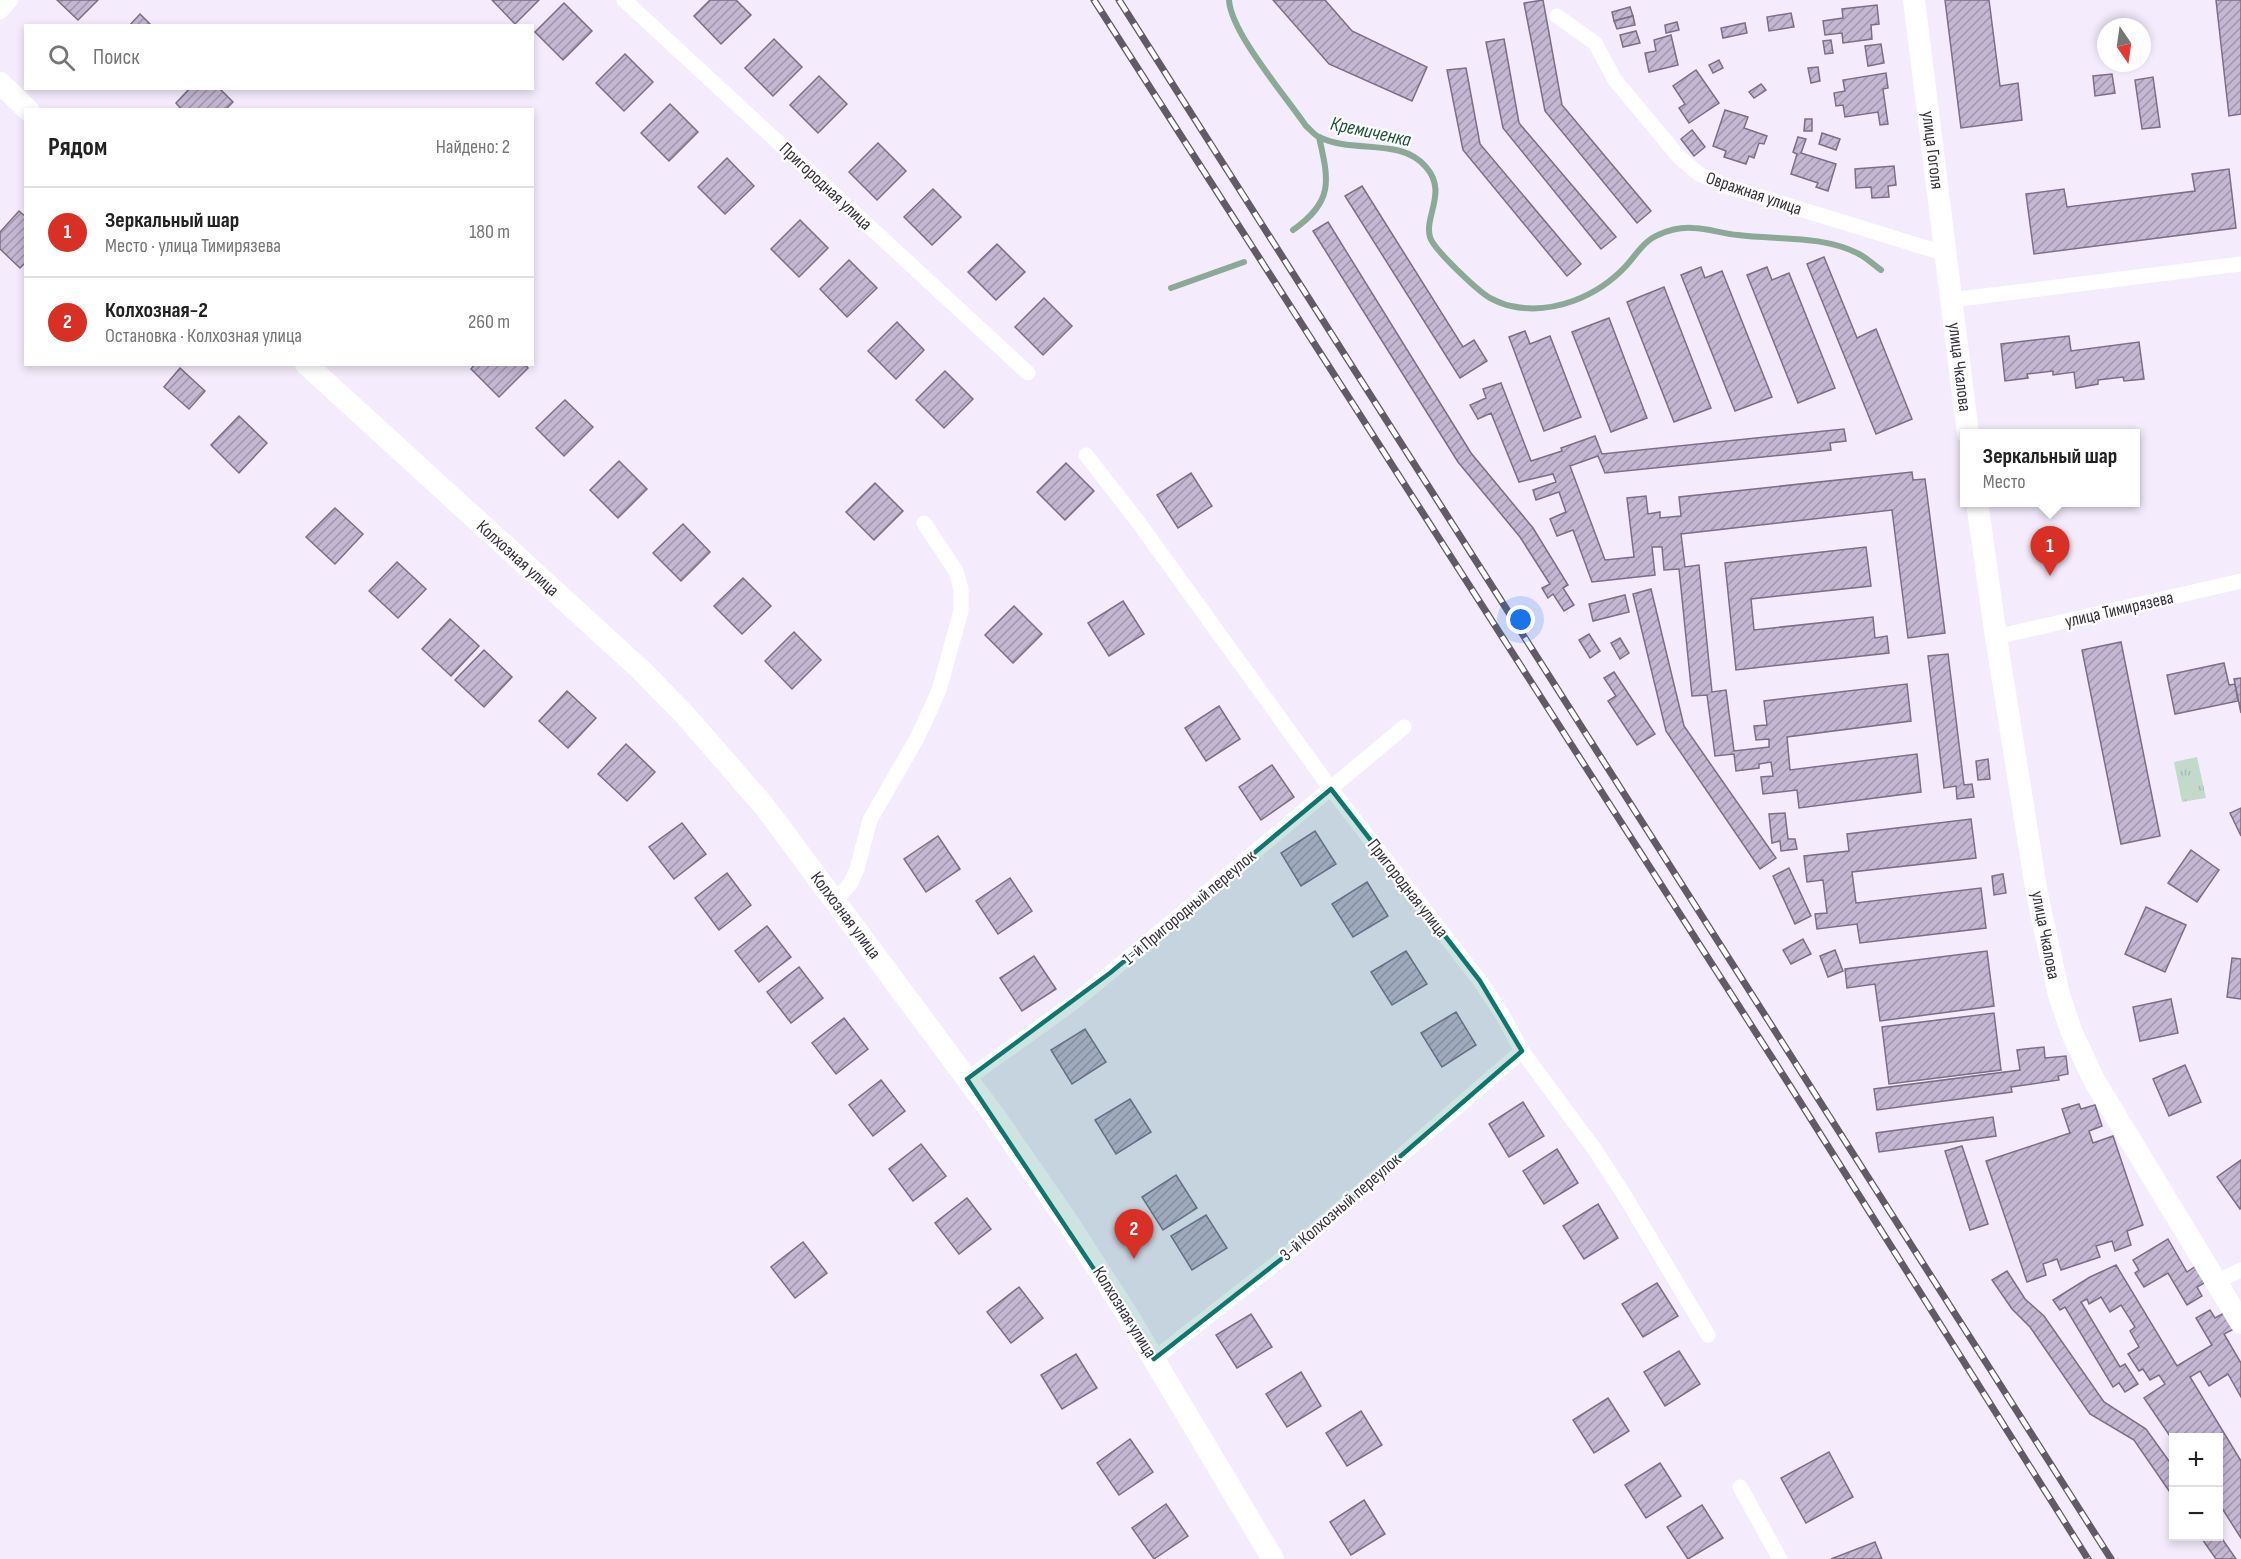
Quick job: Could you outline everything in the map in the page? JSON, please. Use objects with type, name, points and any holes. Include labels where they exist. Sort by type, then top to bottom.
[{"type":"main road","name":"улица Гоголя","points":[[1914,0],[1951,300]]},
{"type":"main road","points":[[0,83],[26,108]]},
{"type":"main road","name":"улица Чкалова","points":[[1951,300],[1967,429]]},
{"type":"main road","name":"Колхозная улица","points":[[308,366],[641,670],[685,715],[765,807],[968,1079],[1067,1221],[1154,1359],[1273,1559]]},
{"type":"main road","name":"улица Чкалова","points":[[1978,507],[2037,894],[2059,995],[2072,1033],[2094,1080],[2241,1323]]},
{"type":"street","points":[[0,12],[11,0]]},
{"type":"street","name":"Пригородная улица","points":[[624,0],[1028,373]]},
{"type":"street","name":"Овражная улица","points":[[1557,16],[1595,43],[1615,80],[1679,157],[1699,174],[1729,187],[1946,254]]},
{"type":"street","points":[[1951,300],[2241,264]]},
{"type":"street","name":"Пригородная улица","points":[[1086,455],[1136,519],[1331,789],[1480,981],[1502,1014],[1522,1051],[1595,1150],[1623,1193],[1708,1335]]},
{"type":"street","points":[[836,901],[850,884],[857,869],[870,820],[916,740],[939,690],[961,611],[961,590],[956,571],[924,523]]},
{"type":"street","name":"улица Тимирязева","points":[[1996,637],[2241,580]]},
{"type":"street","name":"1-й Пригородный переулок","points":[[968,1079],[1102,980],[1404,727]]},
{"type":"street","name":"3-й Колхозный переулок","points":[[1154,1359],[1284,1257],[1522,1051]]},
{"type":"street","points":[[2216,1282],[2241,1270]]},
{"type":"street","points":[[1740,1487],[1780,1559]]},
{"type":"highlighted area","points":[[1331,789],[1480,981],[1522,1051],[1284,1257],[1154,1359],[967,1079],[1110,973]]},
{"type":"green space","points":[[2197,757],[2206,798],[2182,802],[2174,762]]},
{"type":"building","points":[[57,0],[98,0],[78,20]]},
{"type":"building","points":[[492,0],[539,0],[515,24]]},
{"type":"building","points":[[710,0],[736,0],[751,15],[721,44],[694,16]]},
{"type":"building","points":[[1273,0],[1325,0],[1352,31],[1427,67],[1412,101],[1329,64]]},
{"type":"building","points":[[1543,0],[1562,105],[1651,211],[1637,223],[1545,111],[1524,3]]},
{"type":"building","points":[[1945,0],[1989,0],[2000,86],[2018,83],[2022,120],[1961,128]]},
{"type":"building","points":[[2216,0],[2241,0],[2241,114],[2229,116]]},
{"type":"building","points":[[564,3],[592,31],[563,60],[535,32]]},
{"type":"building","points":[[1877,5],[1879,24],[1871,25],[1872,39],[1843,43],[1842,33],[1825,35],[1823,21],[1843,18],[1842,9]]},
{"type":"building","points":[[1630,7],[1633,16],[1614,21],[1612,12]]},
{"type":"building","points":[[1791,13],[1794,27],[1769,31],[1767,17]]},
{"type":"building","points":[[140,14],[150,24],[131,24]]},
{"type":"building","points":[[1633,16],[1635,25],[1617,29],[1614,21]]},
{"type":"building","points":[[1677,22],[1679,30],[1666,33],[1665,25]]},
{"type":"building","points":[[1745,23],[1747,33],[1723,38],[1721,28]]},
{"type":"building","points":[[1636,31],[1640,43],[1623,47],[1620,35]]},
{"type":"building","points":[[1671,35],[1678,65],[1649,72],[1645,53],[1656,51],[1654,40]]},
{"type":"building","points":[[774,39],[802,67],[773,96],[745,68]]},
{"type":"building","points":[[1504,39],[1519,123],[1616,237],[1601,249],[1503,128],[1486,42]]},
{"type":"building","points":[[1831,40],[1833,53],[1825,54],[1823,41]]},
{"type":"building","points":[[1881,44],[1884,63],[1868,66],[1865,46]]},
{"type":"building","points":[[625,54],[653,82],[624,111],[596,83]]},
{"type":"building","points":[[1719,60],[1723,68],[1713,73],[1709,65]]},
{"type":"building","points":[[1818,67],[1820,81],[1811,83],[1808,68]]},
{"type":"building","points":[[1466,68],[1480,144],[1581,264],[1567,276],[1463,150],[1447,70]]},
{"type":"building","points":[[1696,70],[1719,103],[1689,123],[1679,108],[1685,104],[1673,86]]},
{"type":"building","points":[[1886,73],[1888,88],[1883,89],[1888,124],[1880,125],[1878,112],[1845,117],[1843,105],[1836,106],[1834,93],[1845,91],[1843,80]]},
{"type":"building","points":[[2112,74],[2115,93],[2095,96],[2093,76]]},
{"type":"building","points":[[819,76],[847,104],[818,133],[790,105]]},
{"type":"building","points":[[2153,77],[2160,127],[2142,129],[2135,80]]},
{"type":"building","points":[[1761,84],[1766,90],[1754,98],[1749,92]]},
{"type":"building","points":[[188,90],[221,90],[233,102],[227,108],[180,108],[176,103]]},
{"type":"building","points":[[670,104],[698,132],[669,161],[641,133]]},
{"type":"building","points":[[1725,110],[1748,117],[1744,128],[1767,136],[1764,144],[1759,143],[1754,158],[1749,156],[1746,164],[1724,157],[1726,151],[1713,146]]},
{"type":"building","points":[[1805,119],[1812,119],[1812,131],[1804,131]]},
{"type":"building","points":[[1692,130],[1705,147],[1694,156],[1681,139]]},
{"type":"building","points":[[1822,133],[1840,139],[1836,150],[1819,144]]},
{"type":"building","points":[[1798,137],[1806,139],[1801,153],[1836,164],[1828,191],[1816,187],[1818,183],[1791,174],[1797,154],[1793,152]]},
{"type":"building","points":[[878,143],[906,171],[877,200],[849,172]]},
{"type":"building","points":[[727,158],[754,186],[725,214],[698,187]]},
{"type":"building","points":[[1894,166],[1896,185],[1888,186],[1889,197],[1872,198],[1871,187],[1856,188],[1855,169]]},
{"type":"building","points":[[2229,169],[2236,228],[2034,254],[2026,194],[2064,189],[2067,207],[2195,191],[2192,174]]},
{"type":"building","points":[[1362,186],[1463,347],[1474,340],[1487,361],[1460,378],[1345,196]]},
{"type":"building","points":[[933,189],[961,217],[932,245],[904,217]]},
{"type":"building","points":[[19,211],[24,215],[24,264],[20,268],[0,249],[0,232]]},
{"type":"building","points":[[800,220],[828,248],[799,277],[771,249]]},
{"type":"building","points":[[1328,222],[1471,453],[1533,528],[1568,585],[1563,588],[1574,605],[1564,611],[1553,594],[1548,598],[1542,588],[1550,584],[1520,537],[1458,462],[1313,231]]},
{"type":"building","points":[[997,244],[1025,272],[996,300],[968,272]]},
{"type":"building","points":[[1824,257],[1857,338],[1876,329],[1912,419],[1876,434],[1807,264]]},
{"type":"building","points":[[849,260],[877,288],[847,317],[820,289]]},
{"type":"building","points":[[1701,267],[1705,278],[1722,271],[1772,397],[1735,411],[1681,275]]},
{"type":"building","points":[[1767,267],[1772,280],[1789,273],[1835,388],[1798,403],[1747,275]]},
{"type":"building","points":[[1664,287],[1711,408],[1674,422],[1627,302]]},
{"type":"building","points":[[1044,298],[1072,326],[1043,355],[1015,327]]},
{"type":"building","points":[[1609,318],[1647,418],[1611,432],[1572,332]]},
{"type":"building","points":[[897,322],[924,350],[896,379],[868,351]]},
{"type":"building","points":[[1525,331],[1530,344],[1550,336],[1581,417],[1544,431],[1509,337]]},
{"type":"building","points":[[2069,336],[2071,351],[2139,342],[2144,379],[2124,381],[2123,377],[2098,380],[2098,384],[2076,388],[2074,372],[2053,375],[2053,371],[2027,374],[2028,378],[2005,381],[2001,344]]},
{"type":"building","points":[[473,366],[526,366],[528,368],[499,397],[471,369]]},
{"type":"building","points":[[180,368],[205,391],[189,409],[164,387]]},
{"type":"building","points":[[945,371],[973,399],[944,428],[916,400]]},
{"type":"building","points":[[1501,383],[1531,461],[1562,451],[1561,448],[1595,436],[1602,454],[1844,429],[1846,441],[1830,443],[1831,450],[1605,473],[1598,456],[1570,466],[1605,560],[1634,557],[1627,498],[1646,496],[1648,514],[1660,512],[1660,518],[1681,516],[1679,497],[1912,472],[1913,480],[1925,479],[1945,633],[1908,638],[1892,510],[1681,534],[1685,567],[1699,565],[1712,692],[1726,690],[1734,751],[1769,747],[1769,739],[1756,740],[1754,726],[1767,725],[1764,701],[1907,684],[1911,721],[1787,737],[1790,770],[1917,754],[1921,792],[1799,808],[1797,790],[1763,794],[1761,777],[1773,776],[1771,762],[1759,764],[1759,768],[1736,771],[1734,754],[1715,756],[1707,695],[1692,696],[1679,569],[1664,570],[1662,547],[1652,547],[1655,575],[1592,582],[1573,530],[1557,536],[1550,519],[1566,512],[1559,492],[1536,500],[1533,490],[1556,482],[1553,474],[1519,482],[1491,413],[1478,419],[1470,405],[1486,398],[1483,389]]},
{"type":"building","points":[[565,400],[593,427],[564,456],[536,428]]},
{"type":"building","points":[[239,416],[267,443],[239,473],[211,445]]},
{"type":"building","points":[[619,461],[647,489],[618,518],[590,490]]},
{"type":"building","points":[[1066,463],[1094,491],[1065,520],[1037,492]]},
{"type":"building","points":[[1191,473],[1212,506],[1178,528],[1157,495]]},
{"type":"building","points":[[875,483],[903,511],[874,540],[846,512]]},
{"type":"building","points":[[335,508],[363,534],[335,564],[306,537]]},
{"type":"building","points":[[683,524],[710,552],[681,581],[653,553]]},
{"type":"building","points":[[1866,547],[1871,586],[1751,599],[1754,630],[1873,617],[1875,638],[1887,636],[1889,653],[1736,670],[1725,563]]},
{"type":"building","points":[[397,562],[426,589],[398,618],[369,591]]},
{"type":"building","points":[[743,578],[771,606],[742,634],[714,606]]},
{"type":"building","points":[[1651,589],[1684,726],[1776,858],[1760,869],[1666,731],[1633,594]]},
{"type":"building","points":[[1625,595],[1629,612],[1593,621],[1589,604]]},
{"type":"building","points":[[1123,601],[1144,634],[1109,656],[1088,623]]},
{"type":"building","points":[[1014,606],[1042,634],[1013,663],[985,635]]},
{"type":"building","points":[[450,619],[479,646],[451,676],[422,649]]},
{"type":"building","points":[[794,632],[821,660],[792,689],[765,661]]},
{"type":"building","points":[[1589,634],[1600,651],[1590,658],[1579,640]]},
{"type":"building","points":[[1620,638],[1629,653],[1620,659],[1611,643]]},
{"type":"building","points":[[2121,642],[2160,836],[2121,844],[2082,650]]},
{"type":"building","points":[[484,650],[512,677],[484,707],[455,680]]},
{"type":"building","points":[[1948,654],[1964,785],[1972,784],[1974,797],[1957,799],[1956,786],[1944,788],[1928,656]]},
{"type":"building","points":[[2224,663],[2229,685],[2235,684],[2238,701],[2175,714],[2167,675]]},
{"type":"building","points":[[1614,672],[1655,734],[1637,745],[1608,701],[1616,696],[1604,678]]},
{"type":"building","points":[[2241,678],[2241,713],[2234,679]]},
{"type":"building","points":[[567,691],[596,718],[568,748],[539,721]]},
{"type":"building","points":[[1219,706],[1240,739],[1206,761],[1185,728]]},
{"type":"building","points":[[626,744],[655,772],[627,801],[598,774]]},
{"type":"building","points":[[1988,759],[1990,779],[1978,780],[1976,761]]},
{"type":"building","points":[[1272,765],[1294,797],[1261,820],[1239,787]]},
{"type":"building","points":[[2241,808],[2241,836],[2230,813]]},
{"type":"building","points":[[1785,813],[1788,839],[1795,839],[1797,849],[1781,851],[1780,841],[1772,843],[1769,814]]},
{"type":"building","points":[[1971,819],[1976,858],[1852,872],[1856,903],[1981,888],[1986,928],[1860,943],[1857,924],[1817,929],[1815,914],[1827,913],[1823,880],[1807,882],[1804,856],[1849,851],[1847,834]]},
{"type":"building","points":[[682,823],[706,854],[674,879],[649,847]]},
{"type":"building","points":[[1315,831],[1336,864],[1301,886],[1281,853]]},
{"type":"building","points":[[938,836],[960,869],[926,892],[904,859]]},
{"type":"building","points":[[2191,850],[2219,870],[2197,902],[2168,883]]},
{"type":"building","points":[[1789,868],[1811,916],[1795,924],[1773,876]]},
{"type":"building","points":[[727,873],[751,905],[719,930],[695,898]]},
{"type":"building","points":[[2003,874],[2006,893],[1994,895],[1992,876]]},
{"type":"building","points":[[1010,878],[1032,911],[998,934],[976,901]]},
{"type":"building","points":[[1367,882],[1388,916],[1353,937],[1332,904]]},
{"type":"building","points":[[2146,907],[2186,925],[2165,972],[2125,954]]},
{"type":"building","points":[[767,926],[791,957],[759,982],[735,951]]},
{"type":"building","points":[[1803,939],[1811,954],[1791,964],[1783,950]]},
{"type":"building","points":[[1835,950],[1843,971],[1828,977],[1820,956]]},
{"type":"building","points":[[1406,951],[1427,984],[1392,1005],[1371,972]]},
{"type":"building","points":[[1987,951],[1994,1006],[1880,1021],[1875,984],[1847,988],[1845,969]]},
{"type":"building","points":[[1034,956],[1056,989],[1022,1011],[1000,978]]},
{"type":"building","points":[[2232,958],[2241,959],[2241,999],[2227,997]]},
{"type":"building","points":[[799,967],[823,998],[791,1023],[767,992]]},
{"type":"building","points":[[2171,999],[2178,1033],[2140,1041],[2133,1007]]},
{"type":"building","points":[[1456,1012],[1476,1045],[1442,1067],[1421,1033]]},
{"type":"building","points":[[1994,1013],[2001,1070],[1889,1084],[1882,1027]]},
{"type":"building","points":[[844,1018],[868,1049],[836,1074],[812,1043]]},
{"type":"building","points":[[1085,1029],[1106,1062],[1072,1084],[1051,1050]]},
{"type":"building","points":[[2044,1047],[2045,1058],[2066,1056],[2068,1074],[2058,1076],[2059,1080],[2011,1087],[2012,1092],[1877,1110],[1874,1089],[2020,1070],[2017,1050]]},
{"type":"building","points":[[2185,1065],[2201,1102],[2169,1116],[2153,1079]]},
{"type":"building","points":[[881,1080],[905,1111],[873,1136],[849,1105]]},
{"type":"building","points":[[1130,1099],[1151,1132],[1116,1154],[1095,1120]]},
{"type":"building","points":[[1523,1102],[1544,1136],[1509,1157],[1489,1124]]},
{"type":"building","points":[[2079,1104],[2081,1109],[2095,1105],[2102,1126],[2089,1131],[2093,1143],[2113,1136],[2143,1225],[2127,1231],[2131,1245],[2115,1251],[2112,1241],[2096,1246],[2100,1257],[2061,1270],[2057,1259],[2043,1264],[2046,1275],[2027,1282],[1986,1161],[2070,1133],[2062,1109]]},
{"type":"building","points":[[1993,1117],[1996,1136],[1879,1152],[1876,1133]]},
{"type":"building","points":[[921,1144],[946,1176],[913,1201],[889,1169]]},
{"type":"building","points":[[1962,1146],[1988,1224],[1970,1230],[1945,1151]]},
{"type":"building","points":[[1557,1149],[1578,1183],[1544,1204],[1523,1171]]},
{"type":"building","points":[[2241,1160],[2241,1208],[2240,1209],[2217,1177]]},
{"type":"building","points":[[1176,1175],[1197,1208],[1163,1230],[1142,1197]]},
{"type":"building","points":[[967,1198],[991,1229],[959,1254],[935,1223]]},
{"type":"building","points":[[1598,1204],[1618,1238],[1584,1259],[1563,1226]]},
{"type":"building","points":[[1206,1215],[1227,1248],[1192,1270],[1171,1236]]},
{"type":"building","points":[[2168,1239],[2187,1272],[2196,1266],[2206,1282],[2197,1287],[2202,1296],[2187,1305],[2168,1273],[2144,1287],[2135,1273],[2139,1270],[2133,1260]]},
{"type":"building","points":[[803,1242],[827,1273],[795,1298],[771,1267]]},
{"type":"building","points":[[2116,1265],[2177,1366],[2212,1345],[2196,1318],[2210,1310],[2215,1318],[2224,1313],[2234,1329],[2224,1334],[2241,1363],[2241,1397],[2228,1374],[2209,1386],[2200,1371],[2190,1377],[2241,1461],[2241,1538],[2223,1510],[2223,1433],[2169,1435],[2144,1398],[2165,1384],[2159,1375],[2150,1380],[2143,1369],[2139,1371],[2128,1354],[2139,1347],[2130,1331],[2135,1327],[2121,1305],[2110,1312],[2101,1297],[2089,1304],[2087,1299],[2081,1302],[2120,1367],[2125,1364],[2138,1384],[2125,1392],[2119,1383],[2113,1387],[2065,1307],[2060,1310],[2053,1300],[2090,1277]]},
{"type":"building","points":[[2007,1271],[2025,1299],[2044,1316],[2104,1402],[2146,1429],[2169,1461],[2169,1491],[2134,1440],[2090,1414],[2030,1327],[2012,1309],[1992,1280]]},
{"type":"building","points":[[1657,1283],[1678,1316],[1643,1337],[1622,1304]]},
{"type":"building","points":[[1019,1287],[1043,1318],[1011,1343],[987,1312]]},
{"type":"building","points":[[1251,1314],[1272,1347],[1237,1368],[1216,1335]]},
{"type":"building","points":[[1679,1351],[1700,1384],[1665,1406],[1644,1372]]},
{"type":"building","points":[[1076,1354],[1097,1388],[1062,1409],[1041,1375]]},
{"type":"building","points":[[1301,1372],[1321,1406],[1287,1427],[1266,1394]]},
{"type":"building","points":[[1608,1398],[1629,1431],[1594,1453],[1573,1420]]},
{"type":"building","points":[[1361,1411],[1382,1445],[1347,1466],[1326,1433]]},
{"type":"building","points":[[1130,1439],[1153,1472],[1119,1495],[1097,1463]]},
{"type":"building","points":[[1829,1452],[1853,1497],[1806,1523],[1781,1478]]},
{"type":"building","points":[[1660,1463],[1681,1496],[1646,1518],[1625,1485]]},
{"type":"building","points":[[1364,1500],[1385,1534],[1351,1555],[1330,1522]]},
{"type":"building","points":[[1166,1504],[1188,1536],[1154,1559],[1132,1528]]},
{"type":"building","points":[[1702,1505],[1723,1538],[1688,1559],[1667,1527]]},
{"type":"building","points":[[2223,1540],[2236,1559],[2216,1559],[2203,1541]]},
{"type":"building","points":[[1875,1542],[1882,1559],[1831,1559]]},
{"type":"waterway","name":"Кремиченка","points":[[1229,0],[1239,29],[1260,64],[1315,135],[1347,145],[1404,152],[1416,158],[1426,167],[1435,186],[1429,229],[1433,243],[1467,279],[1484,294],[1500,303],[1542,308],[1588,295],[1614,277],[1653,237],[1684,228],[1830,244],[1859,254],[1881,270]]},
{"type":"waterway","points":[[1293,230],[1316,209],[1325,189],[1325,166],[1319,137]]},
{"type":"waterway","points":[[1171,288],[1244,262]]},
{"type":"railway","points":[[1094,0],[1792,1089],[2088,1559]]},
{"type":"railway","points":[[1119,0],[2111,1559]]},
{"type":"place","name":"Зеркальный шар","points":[[2050,576]]},
{"type":"place","name":"Колхозная-2","points":[[1134,1259]]}]
